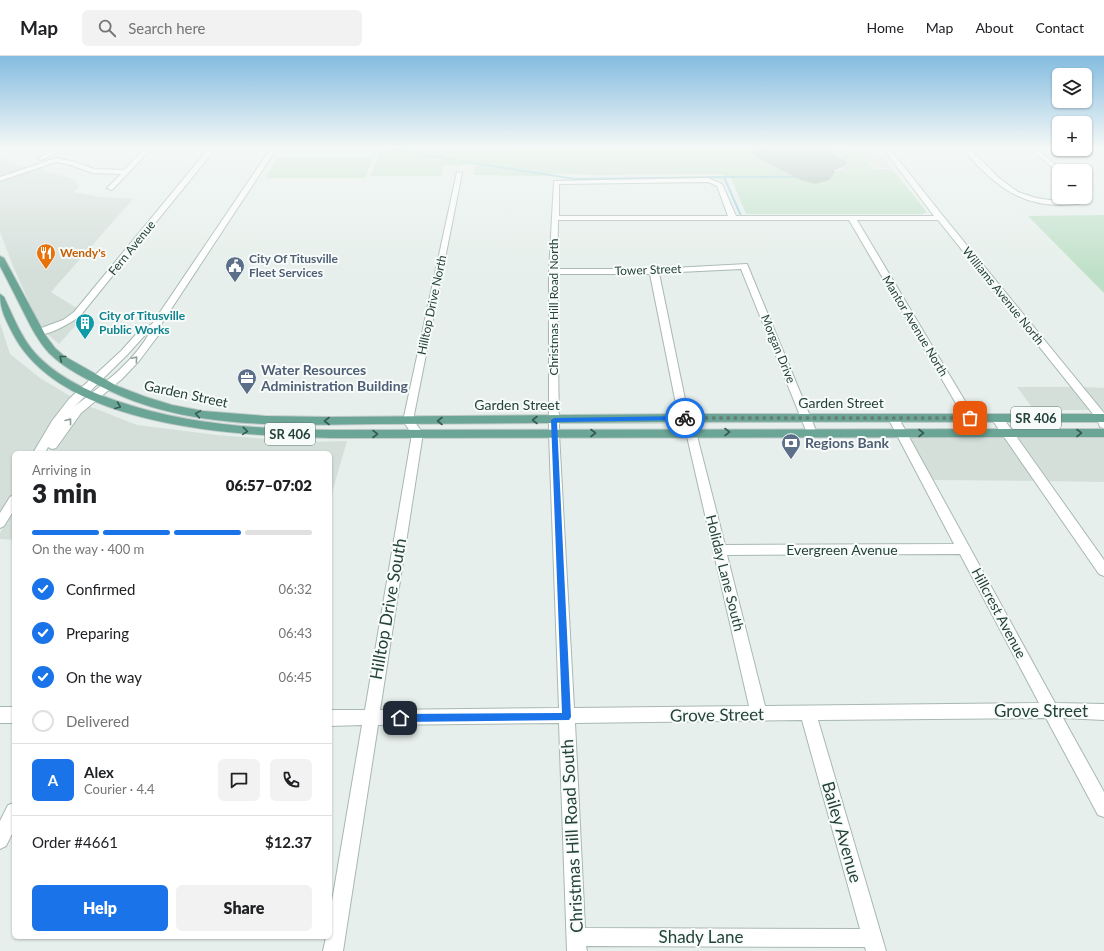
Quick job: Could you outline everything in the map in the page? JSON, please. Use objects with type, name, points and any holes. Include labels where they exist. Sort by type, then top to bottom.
[{"type":"main road","name":"Garden Street","points":[[0,258],[3,271],[15,286],[39,332],[48,346],[63,361],[94,380],[134,398],[176,410],[224,418],[274,421],[408,421],[691,432],[1104,433]]},
{"type":"main road","points":[[0,277],[15,286]]},
{"type":"main road","name":"Garden Street","points":[[0,297],[21,339],[34,359],[54,375],[81,392],[126,409],[157,418],[211,428],[278,434],[418,433],[554,427],[686,418],[997,418],[1103,420]]},
{"type":"street","name":"Fern Avenue","points":[[39,332],[66,322],[78,314],[179,190]]},
{"type":"street","points":[[40,451],[56,424],[81,392],[124,353],[142,332],[155,326],[246,190]]},
{"type":"street","name":"Hilltop Drive North","points":[[408,421],[456,190]]},
{"type":"street","name":"Christmas Hill Road North","points":[[554,427],[553,272],[556,190]]},
{"type":"street","name":"Christmas Hill Road North","points":[[722,190],[732,218]]},
{"type":"street","name":"Williams Avenue North","points":[[917,190],[1103,420]]},
{"type":"street","points":[[1010,190],[1035,200],[1052,202]]},
{"type":"street","points":[[555,218],[940,218]]},
{"type":"street","name":"Mantor Avenue North","points":[[852,219],[979,433]]},
{"type":"street","name":"Tower Street","points":[[553,272],[654,271],[744,266]]},
{"type":"street","name":"Morgan Drive","points":[[744,266],[812,433]]},
{"type":"street","name":"Holiday Lane South","points":[[654,271],[682,409],[691,432],[759,714]]},
{"type":"street","points":[[48,451],[77,410],[136,359],[155,333],[155,326]]},
{"type":"street","name":"Hillcrest Avenue","points":[[892,418],[1104,809]]},
{"type":"street","points":[[997,418],[1104,570]]},
{"type":"street","points":[[408,421],[418,433]]},
{"type":"street","name":"Christmas Hill Road South","points":[[554,427],[577,944]]},
{"type":"street","name":"Hilltop Drive South","points":[[332,951],[418,433]]},
{"type":"street","points":[[0,523],[12,503]]},
{"type":"street","name":"Evergreen Avenue","points":[[719,550],[964,549]]},
{"type":"street","name":"Grove Street","points":[[332,718],[566,717],[1051,710],[1104,712]]},
{"type":"street","name":"Bailey Avenue","points":[[808,713],[874,944]]},
{"type":"street","points":[[0,715],[12,715]]},
{"type":"street","points":[[0,840],[12,815]]},
{"type":"street","name":"Shady Lane","points":[[577,944],[874,944]]},
{"type":"shaded area","points":[[0,190],[76,190],[74,192],[100,197],[133,199],[51,292],[86,314],[59,344],[46,333],[34,313],[0,232]]},
{"type":"shaded area","points":[[0,323],[10,354],[40,378],[75,399],[36,451],[12,451],[12,496],[0,515]]},
{"type":"shaded area","points":[[1017,387],[1072,387],[1091,410],[1034,410]]},
{"type":"shaded area","points":[[1081,387],[1104,388],[1104,410],[1100,410]]},
{"type":"shaded area","points":[[86,405],[137,425],[217,435],[306,442],[347,441],[332,493],[332,451],[52,451]]},
{"type":"shaded area","points":[[908,437],[1005,437],[1036,481],[932,480]]},
{"type":"shaded area","points":[[1014,437],[1104,437],[1104,482],[1046,481]]},
{"type":"shaded area","points":[[12,513],[12,540],[0,539],[0,533]]},
{"type":"green space","points":[[736,190],[909,190],[927,212],[923,214],[746,214]]},
{"type":"green space","points":[[1104,215],[1104,293],[1028,216]]},
{"type":"waterway","points":[[730,190],[741,216]]},
{"type":"way so far","points":[[685,418],[970,418]]},
{"type":"place","name":"Wendy's","points":[[46,270]]},
{"type":"place","name":"City Of Titusville Fleet Services","points":[[235,283]]},
{"type":"place","name":"City of Titusville Public Works","points":[[85,340]]},
{"type":"place","name":"Water Resources Administration Building","points":[[247,395]]},
{"type":"place","name":"Regions Bank","points":[[791,460]]},
{"type":"route","points":[[400,718],[566,717],[554,420],[685,418]]}]
